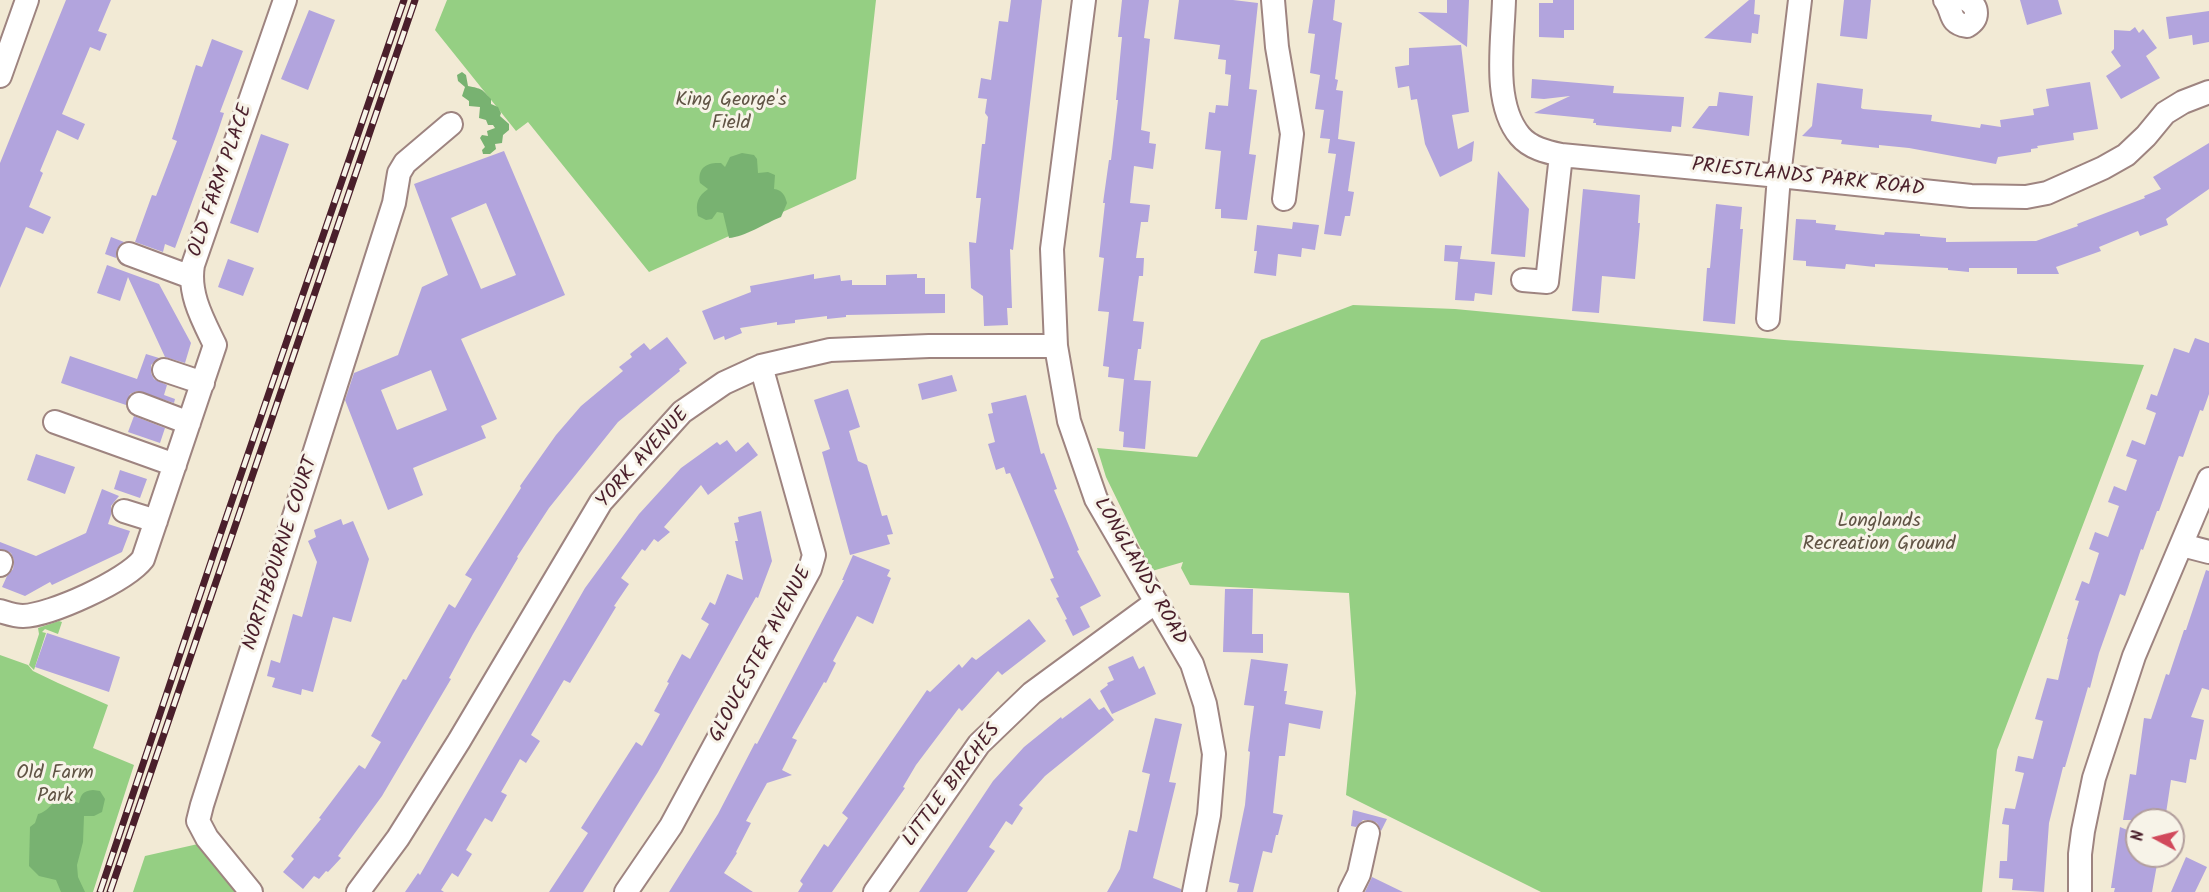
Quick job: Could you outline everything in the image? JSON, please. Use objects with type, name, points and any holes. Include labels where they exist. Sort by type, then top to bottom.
[{"type":"street","points":[[0,76],[27,0]]},
{"type":"street","name":"OLD FARM PLACE","points":[[0,611],[24,616],[45,611],[116,581],[143,559],[215,345],[197,307],[191,277],[193,265],[285,0]]},
{"type":"street","name":"LONGLANDS ROAD","points":[[1084,0],[1052,249],[1056,346],[1069,421],[1096,499],[1192,664],[1205,704],[1214,754],[1209,815],[1194,892]]},
{"type":"street","points":[[1273,0],[1276,47],[1292,134],[1284,199]]},
{"type":"street","name":"PRIESTLANDS PARK ROAD","points":[[1504,0],[1502,83],[1504,104],[1520,136],[1544,152],[1561,155],[1971,196],[2026,197],[2047,194],[2126,155],[2165,113],[2183,102],[2209,92]]},
{"type":"street","points":[[1768,319],[1779,176],[1800,0]]},
{"type":"street","points":[[1944,0],[1949,6],[1953,19],[1967,26],[1975,20],[1976,14],[1975,8],[1967,0]]},
{"type":"street","name":"NORTHBOURNE COURT","points":[[251,892],[207,838],[198,821],[202,804],[394,202],[399,173],[405,163],[451,124]]},
{"type":"street","points":[[1523,279],[1547,282],[1561,155]]},
{"type":"street","points":[[129,254],[191,277]]},
{"type":"street","name":"YORK AVENUE","points":[[357,892],[398,838],[459,741],[601,502],[682,412],[724,383],[761,366],[830,350],[929,346],[1056,346]]},
{"type":"street","name":"GLOUCESTER AVENUE","points":[[626,892],[671,826],[810,569],[814,555],[761,366]]},
{"type":"street","points":[[164,370],[202,383]]},
{"type":"street","points":[[139,404],[189,423]]},
{"type":"street","points":[[55,422],[175,465]]},
{"type":"street","points":[[2080,892],[2081,842],[2094,778],[2134,656],[2209,479]]},
{"type":"street","points":[[124,511],[156,521]]},
{"type":"street","points":[[2182,545],[2209,552]]},
{"type":"street","name":"LITTLE BIRCHES","points":[[875,892],[979,744],[1032,693],[1156,602]]},
{"type":"street","points":[[1350,892],[1359,874],[1368,833]]},
{"type":"green space","name":"King George's Field","points":[[447,0],[876,0],[856,179],[649,272],[528,122],[516,131],[435,30]]},
{"type":"green space","points":[[462,72],[466,75],[468,86],[485,93],[491,99],[491,104],[498,107],[500,116],[509,124],[509,130],[503,135],[502,143],[495,144],[496,149],[490,154],[483,154],[482,150],[485,147],[480,138],[482,135],[488,136],[487,131],[495,128],[493,125],[488,125],[486,120],[479,118],[480,107],[469,106],[469,101],[462,96],[465,87],[458,81],[457,75]]},
{"type":"green space","points":[[742,153],[754,155],[757,159],[758,173],[768,172],[775,175],[774,189],[783,193],[787,203],[781,217],[729,238],[723,213],[717,212],[712,219],[706,220],[698,216],[698,200],[708,189],[700,183],[700,173],[704,167],[712,163],[721,163],[725,167],[730,157]]},
{"type":"green space","name":"Longlands Recreation Ground","points":[[1353,305],[1455,309],[1784,340],[2144,365],[1997,750],[1982,892],[1541,892],[1346,795],[1356,693],[1349,593],[1190,585],[1181,568],[1183,562],[1152,571],[1106,477],[1097,448],[1197,457],[1261,340]]},
{"type":"green space","points":[[62,622],[58,634],[45,629],[42,632],[46,633],[34,670],[29,665],[39,634],[38,628]]},
{"type":"green space","name":"Old Farm Park","points":[[0,655],[28,665],[33,671],[108,705],[93,748],[134,765],[93,892],[0,892]]},
{"type":"green space","points":[[93,790],[100,791],[105,799],[102,812],[94,816],[84,816],[83,842],[77,865],[78,877],[85,892],[61,892],[56,880],[39,876],[29,866],[30,827],[35,823],[38,814],[56,801],[66,799],[79,803],[83,794]]},
{"type":"green space","points":[[198,844],[238,892],[133,892],[145,856]]},
{"type":"building","points":[[66,0],[111,0],[98,31],[107,34],[100,51],[90,47],[62,114],[85,124],[78,140],[57,130],[40,171],[43,173],[29,207],[51,217],[43,234],[26,227],[0,288],[0,163]]},
{"type":"building","points":[[1011,0],[1042,0],[1013,250],[1010,249],[1012,308],[1007,308],[1008,325],[984,326],[983,296],[971,288],[969,242],[976,243],[981,198],[976,198],[982,144],[985,144],[988,117],[985,113],[987,99],[978,98],[981,78],[991,80],[999,21],[1008,22]]},
{"type":"building","points":[[1122,0],[1149,0],[1144,38],[1150,39],[1141,130],[1150,132],[1149,143],[1156,144],[1153,169],[1134,166],[1130,203],[1150,205],[1148,222],[1141,222],[1136,258],[1144,258],[1143,276],[1139,276],[1133,321],[1144,322],[1134,380],[1151,381],[1145,449],[1123,447],[1124,432],[1119,431],[1124,379],[1108,377],[1109,367],[1103,366],[1109,312],[1098,311],[1104,258],[1099,257],[1105,203],[1103,203],[1118,100],[1116,100],[1122,37],[1118,37]]},
{"type":"building","points":[[1179,0],[1233,0],[1258,3],[1249,89],[1257,90],[1249,154],[1256,155],[1247,220],[1221,218],[1221,209],[1215,209],[1221,151],[1205,149],[1209,112],[1215,113],[1216,105],[1228,106],[1231,75],[1225,74],[1226,60],[1218,59],[1220,45],[1174,39]]},
{"type":"building","points":[[1313,0],[1335,0],[1333,20],[1342,23],[1335,79],[1338,80],[1336,90],[1343,91],[1338,139],[1355,142],[1348,191],[1354,192],[1350,216],[1345,216],[1341,236],[1324,234],[1336,154],[1328,153],[1330,139],[1320,138],[1324,110],[1315,109],[1320,75],[1310,73],[1315,34],[1308,33]]},
{"type":"building","points":[[1447,0],[1469,0],[1467,47],[1418,12],[1447,13]]},
{"type":"building","points":[[1553,0],[1574,0],[1574,30],[1564,30],[1564,38],[1539,37],[1539,3],[1553,3]]},
{"type":"building","points":[[1749,0],[1755,0],[1754,14],[1760,15],[1758,34],[1752,33],[1751,43],[1704,38]]},
{"type":"building","points":[[1844,0],[1871,0],[1867,39],[1840,36]]},
{"type":"building","points":[[2020,0],[2058,0],[2062,14],[2027,25]]},
{"type":"building","points":[[309,10],[335,20],[308,90],[281,79]]},
{"type":"building","points":[[2209,11],[2209,42],[2193,45],[2192,35],[2169,39],[2166,17]]},
{"type":"building","points":[[2135,27],[2139,33],[2143,29],[2157,48],[2146,56],[2160,78],[2121,99],[2106,76],[2121,66],[2111,52],[2114,49],[2114,30],[2130,31]]},
{"type":"building","points":[[212,39],[243,51],[220,112],[224,113],[218,131],[175,248],[165,244],[163,252],[135,242],[152,195],[156,196],[177,141],[172,139],[196,65],[202,67]]},
{"type":"building","points":[[1461,45],[1469,112],[1452,115],[1458,149],[1474,141],[1472,161],[1440,177],[1425,144],[1417,99],[1411,100],[1409,86],[1398,88],[1395,67],[1409,65],[1409,48]]},
{"type":"building","points":[[1532,79],[1614,86],[1613,93],[1684,97],[1681,127],[1672,126],[1671,132],[1596,125],[1593,123],[1594,119],[1534,113],[1570,96],[1531,98]]},
{"type":"building","points":[[2090,82],[2098,129],[2073,133],[2074,140],[2037,146],[2038,148],[2031,149],[2031,152],[1998,157],[1996,164],[1909,148],[1841,144],[1842,140],[1802,136],[1812,126],[1817,83],[1863,89],[1861,108],[1863,109],[1932,115],[1931,121],[1980,128],[1981,124],[2001,127],[2000,120],[2034,115],[2033,109],[2049,106],[2046,89]]},
{"type":"building","points":[[1719,92],[1753,96],[1749,136],[1692,128],[1709,106],[1717,106]]},
{"type":"building","points":[[261,134],[289,144],[258,233],[230,223]]},
{"type":"building","points":[[2209,143],[2209,189],[2166,219],[2168,225],[2140,236],[2138,231],[2099,247],[2101,251],[2056,267],[2059,274],[2017,274],[2017,268],[1969,268],[1969,272],[1948,270],[1948,268],[1875,264],[1875,267],[1846,264],[1845,269],[1806,266],[1806,261],[1793,260],[1796,219],[1816,220],[1816,223],[1836,225],[1835,230],[1884,235],[1885,232],[1920,234],[1920,236],[1946,238],[1946,242],[2036,241],[2078,226],[2077,224],[2145,198],[2144,196],[2161,189],[2153,177]]},
{"type":"building","points":[[504,151],[565,295],[461,339],[497,419],[481,426],[486,438],[413,468],[423,495],[388,510],[345,400],[354,373],[398,355],[422,287],[448,275],[414,184]],"holes":[[[486,203],[516,275],[481,289],[451,218]],[[431,370],[447,410],[397,430],[381,390]]]},
{"type":"building","points":[[1498,171],[1529,209],[1525,257],[1491,254]]},
{"type":"building","points":[[1583,189],[1640,195],[1635,279],[1602,276],[1599,313],[1572,311]]},
{"type":"building","points":[[1716,204],[1742,207],[1740,229],[1743,229],[1735,324],[1703,321],[1707,268],[1710,268]]},
{"type":"building","points":[[1293,222],[1319,225],[1315,250],[1302,248],[1301,257],[1278,254],[1276,276],[1254,273],[1257,225],[1292,229]]},
{"type":"building","points":[[111,237],[124,242],[117,249],[116,258],[105,254]]},
{"type":"building","points":[[1445,245],[1462,246],[1460,259],[1495,262],[1492,295],[1475,293],[1474,301],[1455,300],[1458,262],[1444,261]]},
{"type":"building","points":[[228,259],[254,268],[243,296],[218,287]]},
{"type":"building","points":[[107,265],[159,284],[191,343],[185,363],[165,357],[128,277],[120,301],[97,293]]},
{"type":"building","points":[[814,274],[814,279],[840,275],[841,281],[852,280],[852,285],[886,285],[886,275],[917,274],[917,278],[925,278],[925,294],[945,294],[945,313],[846,315],[846,317],[827,319],[827,316],[795,320],[795,323],[777,325],[777,322],[740,328],[742,333],[725,340],[724,336],[714,340],[702,311],[751,292],[750,286]]},
{"type":"building","points":[[667,337],[687,363],[618,422],[549,508],[517,557],[449,678],[451,679],[382,796],[338,856],[341,858],[319,879],[314,876],[303,889],[283,872],[294,859],[291,856],[321,819],[319,818],[359,765],[365,769],[381,742],[371,736],[449,604],[455,608],[472,579],[465,575],[521,488],[520,486],[556,435],[581,406],[623,371],[619,367],[632,357],[630,354],[644,343],[650,350]]},
{"type":"building","points":[[2195,338],[2209,343],[2209,394],[2203,411],[2200,410],[2183,457],[2179,456],[2159,511],[2157,511],[2143,550],[2141,549],[2125,596],[2120,594],[2099,653],[2090,688],[2088,687],[2065,767],[2063,767],[2049,823],[2044,892],[2012,890],[2013,879],[1999,878],[2000,861],[2007,861],[2009,825],[2002,824],[2005,808],[2015,809],[2024,773],[2015,771],[2018,756],[2033,759],[2043,721],[2035,719],[2047,678],[2058,680],[2067,639],[2079,601],[2075,600],[2082,581],[2089,584],[2099,553],[2089,549],[2095,532],[2108,537],[2119,506],[2108,502],[2114,486],[2126,491],[2137,460],[2126,456],[2132,440],[2145,445],[2156,413],[2146,409],[2151,394],[2157,396],[2174,348],[2189,353]]},
{"type":"building","points":[[146,354],[159,358],[151,365],[151,373],[154,379],[167,385],[164,395],[175,399],[174,403],[137,391],[130,394],[126,405],[61,383],[70,356],[137,379]]},
{"type":"building","points":[[952,375],[957,391],[922,400],[918,384]]},
{"type":"building","points":[[848,389],[860,427],[849,431],[858,461],[867,465],[882,516],[887,515],[893,534],[887,535],[890,544],[850,555],[822,452],[830,449],[814,400]]},
{"type":"building","points":[[1026,395],[1041,454],[1044,453],[1057,489],[1054,490],[1079,550],[1077,551],[1101,596],[1080,607],[1090,627],[1073,636],[1056,598],[1059,597],[1050,579],[1054,578],[1010,473],[1006,474],[1004,467],[996,470],[988,444],[995,442],[988,414],[993,413],[991,403]]},
{"type":"building","points":[[134,416],[165,428],[160,443],[128,432]]},
{"type":"building","points":[[727,440],[736,452],[748,442],[758,455],[708,495],[701,485],[664,527],[670,532],[658,542],[654,539],[645,551],[642,549],[621,578],[629,584],[570,683],[564,680],[531,735],[540,741],[526,763],[520,759],[501,792],[507,795],[492,822],[485,818],[466,850],[472,854],[458,877],[452,873],[441,890],[444,892],[405,892],[418,873],[420,875],[585,588],[639,514],[681,468],[717,442],[720,445]]},
{"type":"building","points":[[36,454],[75,467],[65,494],[27,480]]},
{"type":"building","points":[[120,470],[147,479],[140,498],[114,489]]},
{"type":"building","points":[[102,489],[119,496],[111,506],[108,524],[130,531],[122,552],[52,585],[50,582],[25,596],[2,587],[13,569],[14,560],[11,553],[0,549],[0,542],[36,556],[86,533]]},
{"type":"building","points":[[761,511],[772,561],[758,598],[756,597],[658,772],[583,892],[549,892],[588,833],[581,828],[636,742],[642,746],[660,714],[654,711],[669,683],[667,682],[682,654],[690,659],[709,624],[701,619],[710,602],[715,605],[727,574],[743,580],[735,541],[738,541],[734,523],[739,522],[738,517]]},
{"type":"building","points":[[341,519],[343,525],[353,521],[369,559],[351,622],[333,617],[313,692],[302,689],[301,695],[272,687],[275,678],[267,676],[271,660],[280,663],[293,614],[302,617],[317,562],[308,541],[316,537],[314,530]]},
{"type":"building","points":[[853,555],[890,570],[887,576],[891,578],[873,624],[857,616],[833,661],[836,663],[826,683],[824,682],[792,738],[797,740],[782,770],[792,775],[767,783],[746,821],[751,823],[737,853],[724,873],[753,892],[669,892],[718,814],[755,743],[757,744],[844,580],[842,580]]},
{"type":"building","points":[[2206,570],[2209,571],[2209,690],[2202,688],[2191,717],[2204,720],[2196,760],[2190,759],[2186,783],[2171,780],[2167,808],[2125,808],[2125,820],[2123,820],[2130,774],[2136,775],[2144,718],[2151,719],[2166,674],[2169,675],[2184,630],[2186,630]]},
{"type":"building","points":[[1225,589],[1253,589],[1252,634],[1263,634],[1263,653],[1223,652]]},
{"type":"building","points":[[1029,619],[1046,641],[1002,675],[998,671],[962,711],[959,708],[916,765],[903,787],[905,788],[832,892],[798,892],[803,884],[800,881],[824,844],[828,847],[848,818],[842,813],[927,690],[930,692],[959,664],[962,668],[972,657],[976,660]]},
{"type":"building","points":[[47,633],[120,657],[109,692],[35,667]]},
{"type":"building","points":[[1133,656],[1139,669],[1144,666],[1156,694],[1112,714],[1100,691],[1108,685],[1107,683],[1114,680],[1108,667]]},
{"type":"building","points":[[1251,659],[1288,664],[1284,691],[1287,691],[1285,704],[1323,711],[1320,729],[1289,723],[1285,756],[1279,756],[1273,813],[1283,815],[1278,835],[1276,835],[1272,853],[1263,851],[1253,892],[1237,892],[1239,884],[1229,882],[1245,805],[1250,752],[1248,751],[1254,706],[1244,705]]},
{"type":"building","points":[[1090,698],[1099,710],[1104,707],[1114,720],[1045,776],[1019,805],[1023,808],[1012,825],[1006,821],[989,847],[995,851],[967,892],[919,892],[993,781],[1024,747],[1061,717],[1062,719]]},
{"type":"building","points":[[1155,718],[1182,724],[1169,782],[1176,783],[1153,878],[1181,889],[1181,892],[1107,892],[1120,869],[1129,830],[1137,832],[1150,774],[1142,772]]},
{"type":"building","points":[[1353,810],[1387,819],[1381,831],[1377,823],[1370,820],[1363,820],[1356,827],[1351,826]]},
{"type":"building","points":[[2120,827],[2125,829],[2125,868],[2156,868],[2152,892],[2114,892],[2115,888],[2111,888]]},
{"type":"building","points":[[2186,857],[2207,867],[2195,892],[2171,892],[2181,868],[2185,868]]},
{"type":"building","points":[[1372,877],[1403,892],[1365,892]]},
{"type":"railway","points":[[100,892],[404,0]]},
{"type":"railway","points":[[110,892],[415,0]]}]
